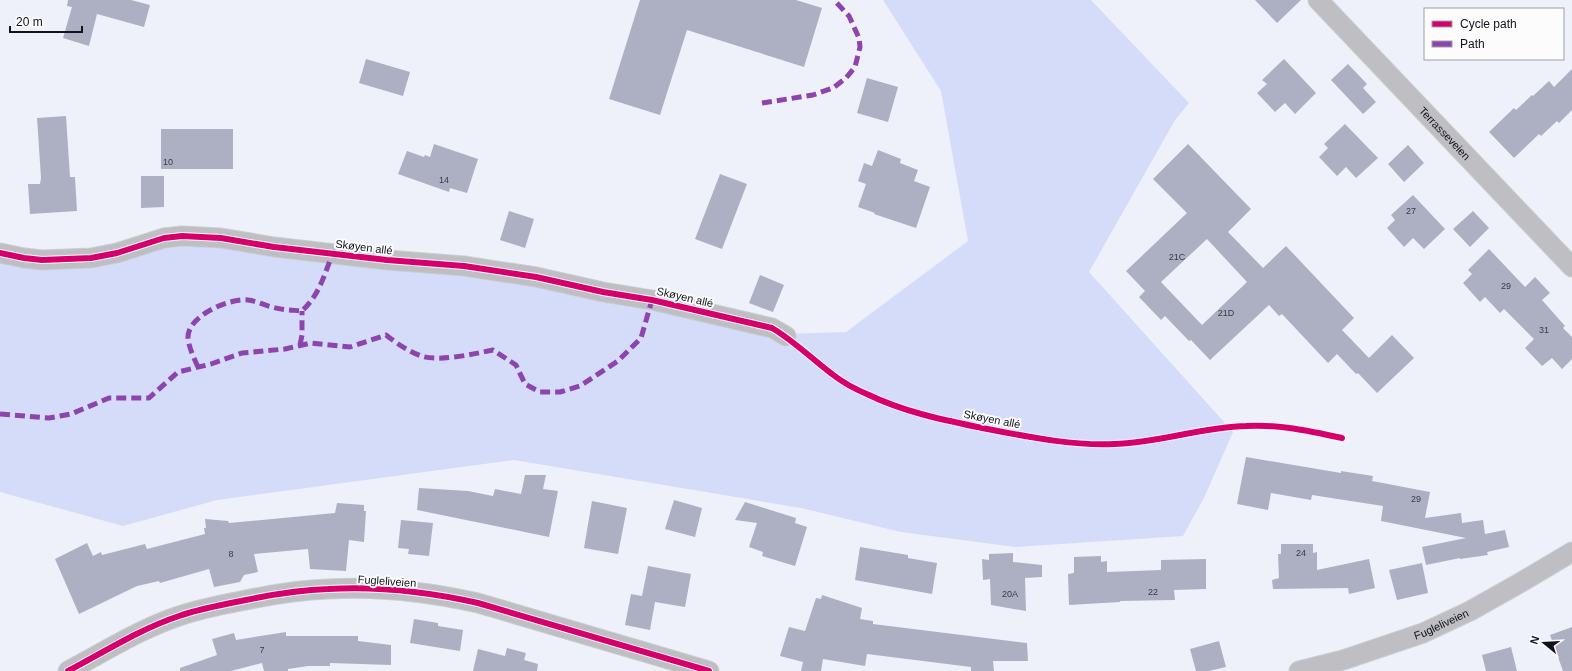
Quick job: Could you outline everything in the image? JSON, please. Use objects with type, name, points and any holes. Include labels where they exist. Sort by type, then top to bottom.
[{"type":"street","name":"Terrasseveien","points":[[1318,0],[1572,267]]},
{"type":"street","name":"Skøyen allé","points":[[0,253],[42,260],[91,258],[117,253],[164,238],[182,236],[221,238],[274,247],[387,260],[464,266],[536,277],[603,292],[652,300],[772,328],[786,336]]},
{"type":"street","name":"Fugleliveien","points":[[1299,671],[1343,660],[1423,633],[1470,611],[1572,552]]},
{"type":"street","name":"Fugleliveien","points":[[68,671],[160,624],[180,616],[274,594],[328,589],[377,589],[452,597],[542,621],[709,671]]},
{"type":"shaded area","points":[[883,0],[1091,0],[1189,103],[1175,120],[1089,272],[1233,432],[1204,498],[1183,536],[1015,547],[901,532],[801,508],[514,460],[217,500],[123,526],[0,492],[0,243],[69,260],[167,236],[455,265],[784,334],[846,332],[968,241],[941,91]]},
{"type":"building","points":[[68,0],[131,0],[150,5],[144,27],[97,14],[89,46],[63,38],[72,7],[67,6]]},
{"type":"building","points":[[640,0],[796,0],[822,8],[804,67],[687,30],[660,115],[609,99]]},
{"type":"building","points":[[1255,0],[1301,0],[1277,23]]},
{"type":"building","points":[[366,59],[410,72],[403,96],[359,83]]},
{"type":"building","points":[[1284,59],[1316,93],[1295,114],[1285,103],[1275,112],[1257,93],[1267,84],[1262,80]]},
{"type":"building","points":[[1348,64],[1367,84],[1363,88],[1376,102],[1363,114],[1331,80]]},
{"type":"building","points":[[1572,69],[1572,110],[1559,123],[1557,121],[1541,136],[1539,134],[1514,158],[1489,132],[1514,108],[1516,110],[1549,81],[1554,87]]},
{"type":"building","points":[[867,78],[898,87],[888,122],[857,113]]},
{"type":"building","points":[[66,116],[70,177],[75,177],[77,211],[30,214],[28,184],[40,184],[41,178],[37,118]]},
{"type":"building","points":[[1345,124],[1378,158],[1356,178],[1346,167],[1337,176],[1319,157],[1328,148],[1324,144]]},
{"type":"building","points":[[161,129],[233,129],[233,169],[161,169]]},
{"type":"building","points":[[434,144],[478,159],[467,193],[450,188],[449,192],[398,174],[407,151],[424,157],[425,155],[430,157]]},
{"type":"building","points":[[1188,144],[1251,209],[1228,232],[1263,268],[1286,246],[1354,318],[1342,330],[1369,358],[1392,335],[1414,358],[1377,393],[1337,354],[1328,363],[1282,314],[1279,316],[1269,305],[1210,360],[1165,316],[1161,320],[1139,297],[1145,291],[1126,271],[1187,213],[1153,179]],"holes":[[[1207,239],[1247,282],[1202,325],[1161,282]]]},
{"type":"building","points":[[1408,145],[1424,163],[1404,182],[1388,164]]},
{"type":"building","points":[[878,150],[901,159],[900,163],[918,170],[914,181],[930,187],[916,228],[858,207],[866,184],[858,181],[864,163],[872,166]]},
{"type":"building","points":[[720,174],[747,184],[722,249],[695,239]]},
{"type":"building","points":[[141,176],[164,176],[164,207],[141,208]]},
{"type":"building","points":[[1413,195],[1445,229],[1424,249],[1413,238],[1404,247],[1387,228],[1395,220],[1391,215]]},
{"type":"building","points":[[509,211],[534,219],[525,248],[500,240]]},
{"type":"building","points":[[1473,211],[1489,228],[1470,247],[1453,229]]},
{"type":"building","points":[[1489,249],[1525,287],[1535,277],[1550,293],[1542,300],[1565,326],[1563,328],[1572,337],[1572,359],[1562,369],[1552,358],[1542,366],[1525,348],[1534,339],[1504,309],[1500,313],[1485,297],[1480,302],[1463,283],[1472,274],[1468,270]]},
{"type":"building","points":[[760,275],[784,285],[773,312],[749,303]]},
{"type":"building","points":[[1246,457],[1341,473],[1341,471],[1373,476],[1372,481],[1430,492],[1425,518],[1461,513],[1462,523],[1483,520],[1485,534],[1505,530],[1509,547],[1487,552],[1488,555],[1460,558],[1426,565],[1422,547],[1466,538],[1381,521],[1383,506],[1312,495],[1311,500],[1271,493],[1268,510],[1237,504]]},
{"type":"building","points":[[525,475],[546,475],[543,489],[558,491],[549,537],[417,510],[419,488],[468,491],[493,496],[495,489],[521,494]]},
{"type":"building","points":[[674,500],[702,508],[695,537],[665,529]]},
{"type":"building","points":[[592,501],[627,508],[618,554],[584,548]]},
{"type":"building","points":[[745,502],[796,518],[795,523],[807,527],[795,566],[762,556],[763,552],[749,547],[757,523],[735,520]]},
{"type":"building","points":[[337,503],[364,505],[364,511],[366,511],[364,542],[349,540],[346,571],[310,569],[308,549],[254,554],[258,572],[244,575],[240,582],[214,587],[209,569],[160,583],[159,581],[137,586],[79,614],[55,559],[87,543],[93,556],[101,552],[102,555],[145,544],[147,549],[205,534],[205,519],[228,521],[229,523],[335,513]]},
{"type":"building","points":[[401,520],[433,523],[429,556],[408,554],[409,549],[398,548]]},
{"type":"building","points":[[1281,544],[1313,544],[1313,553],[1317,552],[1317,570],[1369,559],[1375,588],[1349,594],[1348,588],[1273,589],[1272,580],[1279,578],[1278,554],[1281,554]]},
{"type":"building","points":[[860,547],[908,555],[908,558],[937,563],[932,594],[855,580]]},
{"type":"building","points":[[1013,553],[1013,562],[1042,565],[1042,577],[1025,578],[1026,611],[991,605],[990,579],[983,580],[982,559],[989,560],[989,554]]},
{"type":"building","points":[[1101,556],[1101,562],[1107,561],[1107,572],[1161,570],[1161,560],[1206,559],[1206,589],[1174,590],[1175,600],[1120,601],[1069,605],[1068,574],[1074,573],[1074,557]]},
{"type":"building","points":[[1422,563],[1428,593],[1397,600],[1389,570]]},
{"type":"building","points":[[648,566],[691,574],[685,607],[655,602],[650,630],[625,625],[631,594],[642,596]]},
{"type":"building","points":[[822,595],[862,608],[860,619],[873,621],[873,624],[1027,643],[1028,661],[993,661],[994,671],[971,671],[971,667],[867,654],[865,666],[823,659],[821,671],[801,671],[803,662],[780,656],[789,627],[805,631],[816,598],[821,599]]},
{"type":"building","points":[[414,619],[438,623],[438,626],[463,630],[460,651],[410,643]]},
{"type":"building","points":[[1572,627],[1572,671],[1563,671],[1550,635]]},
{"type":"building","points":[[286,632],[286,636],[358,636],[358,641],[391,645],[391,665],[330,663],[330,666],[308,666],[288,669],[288,671],[264,671],[262,663],[231,671],[180,671],[180,668],[217,655],[212,639],[234,633],[236,640]]},
{"type":"building","points":[[1219,641],[1226,667],[1209,671],[1196,671],[1190,649]]},
{"type":"building","points":[[1511,647],[1517,671],[1486,671],[1482,655]]},
{"type":"building","points":[[507,648],[526,653],[524,660],[538,664],[537,671],[473,671],[478,649],[505,656]]},
{"type":"marked path","points":[[762,103],[813,95],[833,88],[846,78],[855,67],[860,47],[859,38],[849,16],[834,0]]},
{"type":"marked path","points":[[198,367],[188,338],[194,322],[210,310],[220,305],[240,300],[248,300],[280,309],[302,311],[317,291],[333,253]]},
{"type":"marked path","points":[[0,414],[49,418],[71,414],[109,398],[149,398],[178,372],[211,364],[242,353],[285,349],[311,343],[350,347],[386,335],[411,352],[429,358],[457,357],[493,350],[516,365],[525,384],[540,392],[560,392],[580,386],[618,361],[641,338],[652,300]]},
{"type":"marked path","points":[[300,345],[302,335],[302,311]]},
{"type":"cycle path","points":[[0,253],[42,260],[91,258],[117,253],[164,238],[182,236],[221,238],[274,247],[387,260],[464,266],[536,277],[603,292],[652,300],[772,328],[795,344],[836,377],[860,391],[910,411],[982,428],[1048,440],[1097,444],[1131,443],[1213,429],[1258,426],[1294,429],[1342,438]]},
{"type":"cycle path","points":[[68,671],[150,627],[202,609],[284,593],[306,590],[347,588],[385,589],[422,593],[478,603],[709,671]]}]
